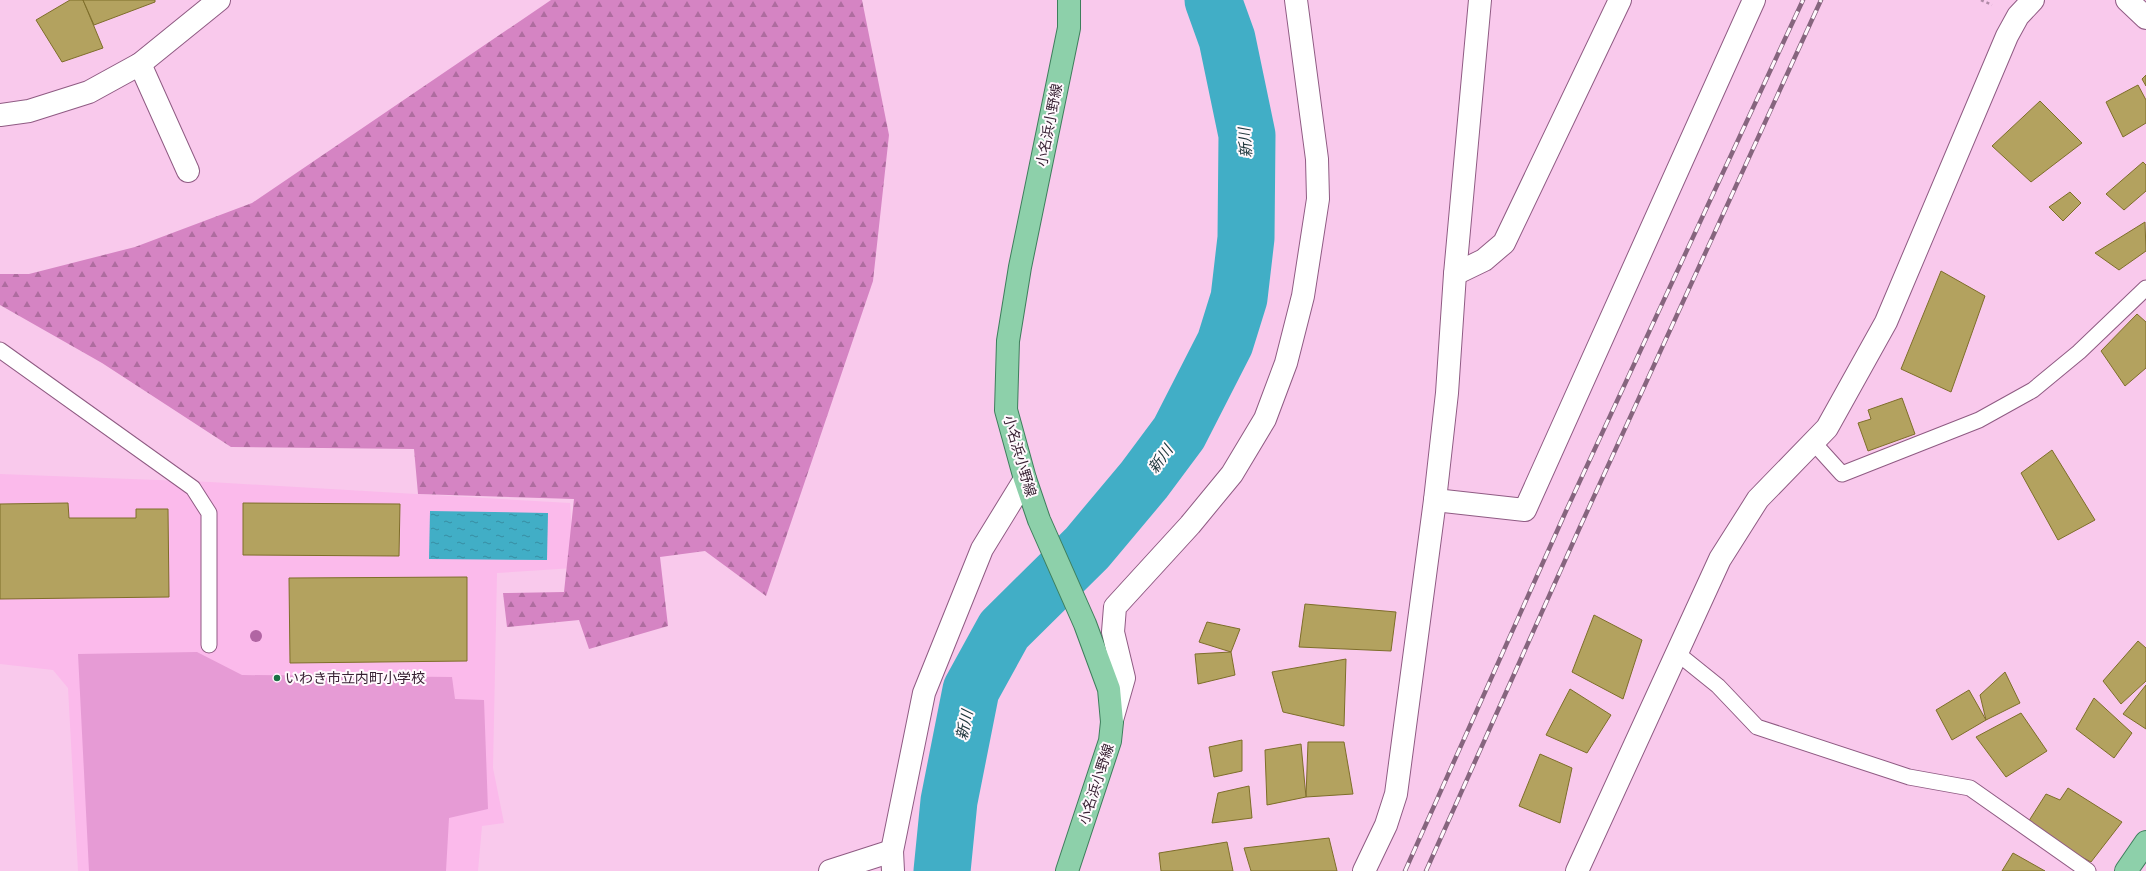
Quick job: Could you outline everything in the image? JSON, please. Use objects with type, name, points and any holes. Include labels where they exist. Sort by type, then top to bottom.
[{"type":"main road","name":"小名浜小野線","points":[[1067,871],[1110,741],[1112,722],[1109,689],[1085,624],[1039,520],[1025,479],[1006,410],[1008,341],[1020,267],[1069,28],[1069,0]]},
{"type":"main road","points":[[2126,871],[2146,842]]},
{"type":"street","points":[[0,115],[29,111],[89,92],[140,64],[219,0]]},
{"type":"street","points":[[1112,722],[1124,678],[1113,632],[1115,607],[1190,525],[1232,474],[1265,419],[1286,363],[1302,304],[1318,199],[1317,160],[1296,0]]},
{"type":"street","points":[[1364,871],[1386,825],[1396,794],[1435,500],[1447,393],[1455,274],[1480,0]]},
{"type":"street","points":[[1455,274],[1484,260],[1504,243],[1620,0]]},
{"type":"street","points":[[1435,500],[1525,510],[1754,0]]},
{"type":"street","points":[[1577,871],[1720,559],[1758,499],[1827,428],[1886,322],[2007,36],[2018,16],[2033,0]]},
{"type":"street","points":[[2127,0],[2146,18]]},
{"type":"street","points":[[140,64],[188,171]]},
{"type":"street","points":[[830,871],[893,861],[924,693],[982,549],[1025,479]]},
{"type":"lane","points":[[1813,442],[1842,474],[1980,420],[2034,390],[2079,352],[2146,288]]},
{"type":"lane","points":[[0,350],[193,488],[209,513],[209,645]]},
{"type":"lane","points":[[1677,652],[1718,686],[1757,727],[1909,776],[1970,788],[2088,871]]},
{"type":"shaded area","name":"いわき市立内町小学校","points":[[0,474],[210,482],[570,503],[574,568],[497,573],[493,768],[504,823],[482,826],[478,871],[78,871],[68,688],[53,670],[0,664]]},
{"type":"shaded area","points":[[197,652],[242,675],[452,677],[455,699],[484,700],[488,809],[449,818],[446,871],[89,871],[78,654]]},
{"type":"green space","points":[[551,0],[862,0],[889,135],[873,281],[766,596],[705,551],[660,557],[668,626],[589,649],[579,620],[507,627],[503,593],[564,592],[574,499],[418,494],[414,449],[231,447],[102,363],[0,305],[0,274],[29,274],[135,247],[252,203]]},
{"type":"water","points":[[430,511],[548,513],[547,560],[429,559]]},
{"type":"building","points":[[70,0],[83,0],[103,48],[62,62],[36,20]]},
{"type":"building","points":[[83,0],[155,0],[155,2],[94,25]]},
{"type":"building","points":[[2146,75],[2146,86],[2142,79]]},
{"type":"building","points":[[2138,85],[2146,100],[2146,123],[2123,137],[2106,102]]},
{"type":"building","points":[[2040,101],[2082,143],[2031,182],[1992,146]]},
{"type":"building","points":[[2143,162],[2146,165],[2146,191],[2124,210],[2106,194]]},
{"type":"building","points":[[2070,192],[2081,203],[2063,221],[2049,207]]},
{"type":"building","points":[[2145,222],[2146,251],[2119,270],[2095,253]]},
{"type":"building","points":[[1941,271],[1985,296],[1951,392],[1901,369]]},
{"type":"building","points":[[2137,314],[2146,322],[2146,368],[2125,386],[2101,351]]},
{"type":"building","points":[[1902,398],[1915,434],[1868,451],[1858,423],[1871,419],[1868,410]]},
{"type":"building","points":[[2052,450],[2095,520],[2058,540],[2021,473]]},
{"type":"building","points":[[68,503],[69,518],[136,518],[136,509],[168,509],[169,597],[0,599],[0,504]]},
{"type":"building","points":[[243,503],[400,504],[399,556],[243,555]]},
{"type":"building","points":[[467,577],[467,661],[290,663],[289,578]]},
{"type":"building","points":[[1305,604],[1396,612],[1391,651],[1299,647]]},
{"type":"building","points":[[1594,615],[1642,640],[1623,699],[1572,672]]},
{"type":"building","points":[[1207,622],[1240,629],[1231,652],[1199,642]]},
{"type":"building","points":[[2138,641],[2146,648],[2146,681],[2121,704],[2103,681]]},
{"type":"building","points":[[1231,652],[1235,675],[1198,684],[1195,654]]},
{"type":"building","points":[[1346,659],[1344,726],[1283,712],[1272,672]]},
{"type":"building","points":[[2005,672],[2020,703],[1986,720],[1980,695]]},
{"type":"building","points":[[2146,685],[2146,729],[2123,714]]},
{"type":"building","points":[[1570,689],[1611,715],[1587,753],[1546,735]]},
{"type":"building","points":[[1969,690],[1986,720],[1952,740],[1936,710]]},
{"type":"building","points":[[2094,698],[2132,733],[2114,758],[2076,729]]},
{"type":"building","points":[[2021,713],[2047,751],[2006,777],[1976,737]]},
{"type":"building","points":[[1242,740],[1242,771],[1214,777],[1209,747]]},
{"type":"building","points":[[1308,742],[1344,742],[1353,794],[1306,797]]},
{"type":"building","points":[[1301,744],[1306,797],[1267,805],[1265,750]]},
{"type":"building","points":[[1540,754],[1572,768],[1560,823],[1519,806]]},
{"type":"building","points":[[1249,786],[1252,818],[1212,823],[1218,793]]},
{"type":"building","points":[[2068,788],[2122,822],[2091,862],[2025,827],[2046,794],[2060,800]]},
{"type":"building","points":[[1329,838],[1337,871],[1251,871],[1244,848]]},
{"type":"building","points":[[1227,842],[1233,871],[1161,871],[1159,853]]},
{"type":"building","points":[[2013,853],[2045,871],[2002,871]]},
{"type":"waterway","name":"新川","points":[[942,871],[949,801],[971,690],[1004,630],[1087,548],[1144,480],[1179,433],[1225,343],[1239,298],[1246,238],[1247,135],[1227,39],[1213,0]]},
{"type":"railway","points":[[1405,871],[1566,511],[1803,0]]},
{"type":"railway","points":[[1426,871],[1580,527],[1821,0]]},
{"type":"place","name":"いわき市立内町小学校","points":[[277,678]]}]
